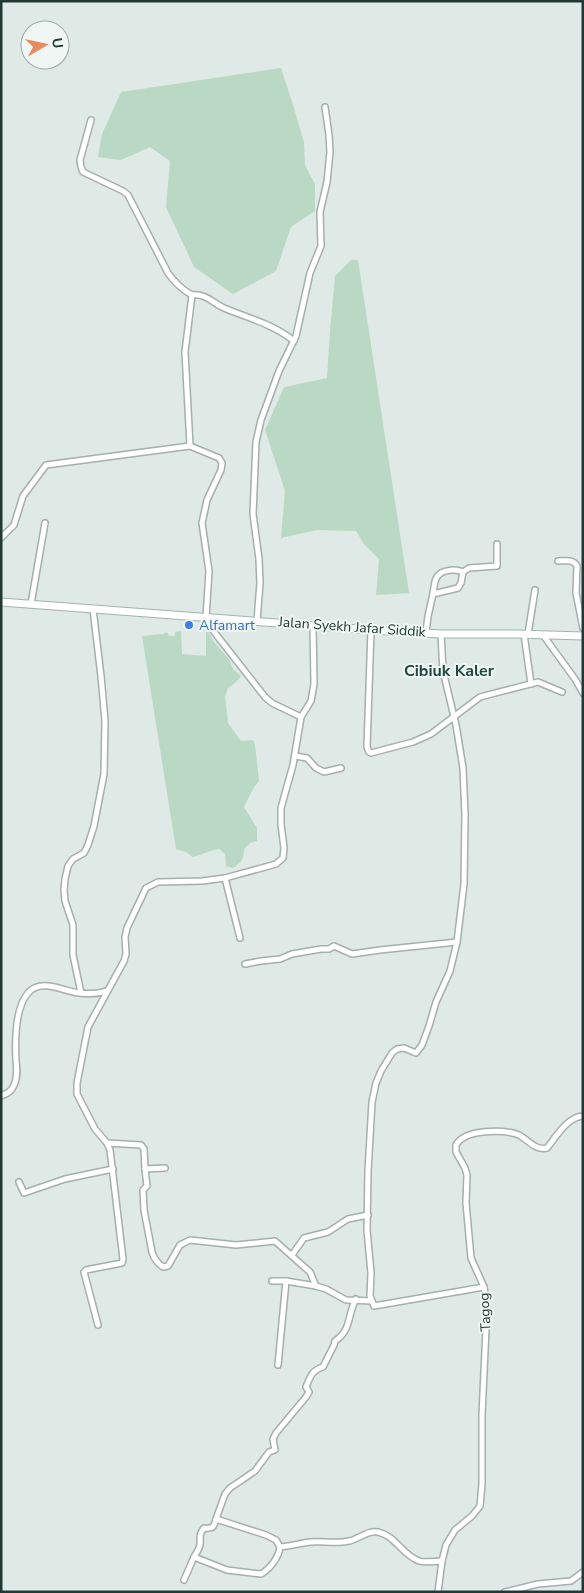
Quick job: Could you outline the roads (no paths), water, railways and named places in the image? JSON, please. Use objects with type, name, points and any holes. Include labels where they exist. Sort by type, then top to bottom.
[{"type":"main road","name":"Jalan Syekh Jafar Siddik","points":[[1,602],[371,630],[442,634],[583,636]]},
{"type":"street","points":[[257,621],[260,583],[253,514],[256,442],[260,420],[279,371],[294,341],[310,274],[321,246],[320,212],[328,176],[330,152],[325,107]]},
{"type":"street","points":[[91,120],[80,160],[83,172],[122,190],[128,195],[175,283],[192,295],[204,296],[221,306],[276,328],[294,341]]},
{"type":"street","points":[[190,446],[184,365],[192,295]]},
{"type":"street","points":[[1,538],[14,526],[23,496],[46,465],[190,446],[219,458],[222,464],[207,500],[203,518],[209,571],[206,617],[210,628],[265,697],[272,703],[301,718]]},
{"type":"street","points":[[31,604],[45,523]]},
{"type":"street","points":[[433,594],[458,588],[464,572],[469,568],[497,566],[497,544]]},
{"type":"street","points":[[558,561],[570,560],[575,562],[577,566],[576,593],[583,628]]},
{"type":"street","points":[[426,632],[436,578],[450,570],[458,569],[464,572]]},
{"type":"street","points":[[531,684],[526,634],[535,590]]},
{"type":"street","points":[[81,993],[73,955],[73,925],[65,901],[64,884],[68,866],[73,859],[84,853],[88,845],[94,826],[104,774],[105,721],[102,676],[93,608]]},
{"type":"street","points":[[98,1325],[84,1270],[123,1262],[112,1157],[107,1143],[95,1129],[79,1100],[76,1088],[85,1036],[106,992],[124,961],[127,928],[149,885],[158,882],[202,882],[225,878],[266,868],[276,864],[282,858],[284,848],[281,808],[295,756],[301,718],[311,701],[314,684],[313,625]]},
{"type":"street","points":[[371,630],[367,747],[369,752],[374,753],[421,739],[431,734],[477,698],[538,682],[562,692]]},
{"type":"street","points":[[442,634],[443,671],[454,717],[462,768],[465,815],[464,884],[457,942],[450,971],[418,1051],[414,1053],[404,1048],[397,1049],[392,1053],[376,1083],[372,1102],[368,1171],[367,1241],[371,1274],[370,1296],[374,1306],[484,1287]]},
{"type":"street","points":[[543,635],[583,693]]},
{"type":"street","points":[[295,756],[307,758],[316,768],[324,772],[341,768]]},
{"type":"street","points":[[225,878],[240,938]]},
{"type":"street","points":[[245,964],[280,959],[292,954],[332,947],[352,954],[457,942]]},
{"type":"street","points":[[1,1096],[11,1091],[15,1085],[19,1010],[26,996],[33,989],[44,986],[81,993],[106,992]]},
{"type":"street","name":"Tagog","points":[[438,1592],[442,1561],[450,1538],[477,1510],[481,1500],[482,1406],[487,1318],[484,1287],[471,1258],[466,1204],[467,1175],[456,1152],[457,1142],[461,1138],[474,1133],[502,1132],[517,1134],[538,1148],[544,1149],[570,1120],[577,1116],[583,1116]]},
{"type":"street","points":[[107,1143],[141,1145],[144,1149],[147,1186],[142,1190],[144,1210],[154,1258],[157,1263],[166,1267],[171,1263],[180,1245],[190,1240],[236,1245],[276,1241],[310,1272],[316,1286]]},
{"type":"street","points":[[145,1169],[165,1168]]},
{"type":"street","points":[[19,1182],[22,1193],[25,1193],[65,1179],[113,1169]]},
{"type":"street","points":[[292,1255],[304,1238],[328,1232],[348,1219],[368,1215]]},
{"type":"street","points":[[272,1281],[286,1281],[316,1286],[326,1289],[346,1300],[372,1301]]},
{"type":"street","points":[[278,1366],[286,1281]]},
{"type":"street","points":[[184,1580],[200,1546],[199,1541],[202,1530],[214,1527],[225,1494],[230,1488],[255,1470],[269,1452],[275,1450],[273,1439],[276,1433],[306,1397],[309,1392],[306,1387],[311,1374],[316,1369],[322,1367],[335,1341],[342,1337],[356,1300]]},
{"type":"street","points":[[194,1557],[227,1570],[261,1574],[266,1572],[279,1554],[280,1547],[276,1540],[216,1519]]},
{"type":"street","points":[[280,1547],[308,1542],[352,1541],[375,1531],[385,1534],[396,1541],[408,1554],[420,1562],[442,1561]]},
{"type":"street","points":[[505,1592],[538,1584],[571,1580],[583,1572]]},
{"type":"place","name":"Alfamart","points":[[189,625]]},
{"type":"district","name":"Cibiuk Kaler","points":[[449,671]]}]
